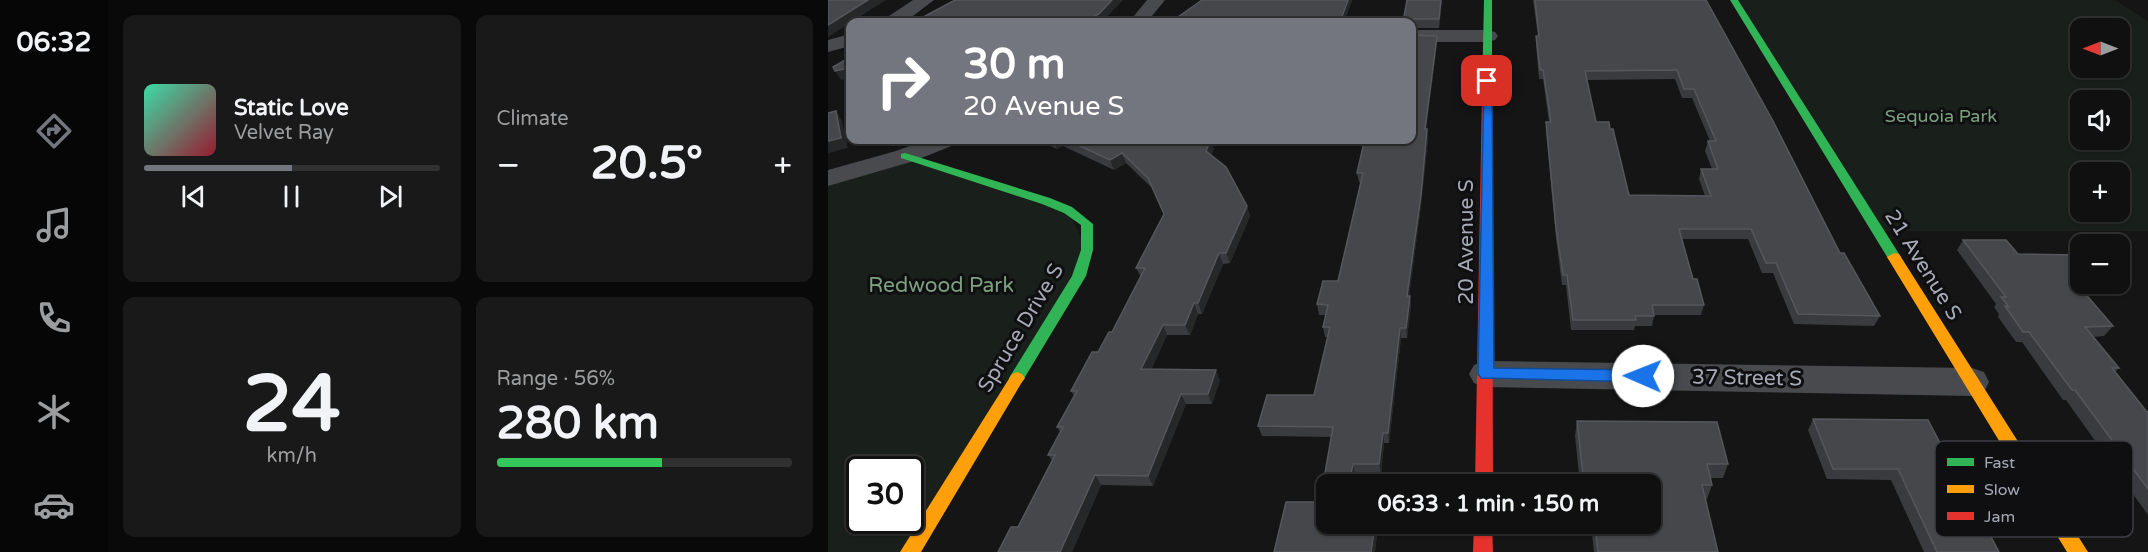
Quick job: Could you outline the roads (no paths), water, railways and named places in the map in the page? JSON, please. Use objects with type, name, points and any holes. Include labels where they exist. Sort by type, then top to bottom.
[{"type":"street","points":[[899,18],[925,0]]},
{"type":"street","points":[[1141,18],[1156,0]]},
{"type":"street","name":"20 Avenue S","points":[[1484,474],[1488,0]]},
{"type":"street","name":"21 Avenue S","points":[[1734,0],[2008,441]]},
{"type":"street","points":[[1416,36],[1488,36]]},
{"type":"street","points":[[828,46],[846,41]]},
{"type":"street","points":[[828,178],[905,156],[936,144]]},
{"type":"street","name":"Spruce Drive S","points":[[905,156],[1057,205],[1068,210],[1087,225],[1087,250],[1078,276],[910,552]]},
{"type":"street","name":"37 Street S","points":[[1486,374],[1971,382]]},
{"type":"street","points":[[1483,534],[1483,552]]},
{"type":"street","name":"21 Avenue S","points":[[2069,537],[2078,552]]},
{"type":"park label","name":"Sequoia Park","points":[[1941,116]]},
{"type":"park label","name":"Redwood Park","points":[[941,285]]}]
